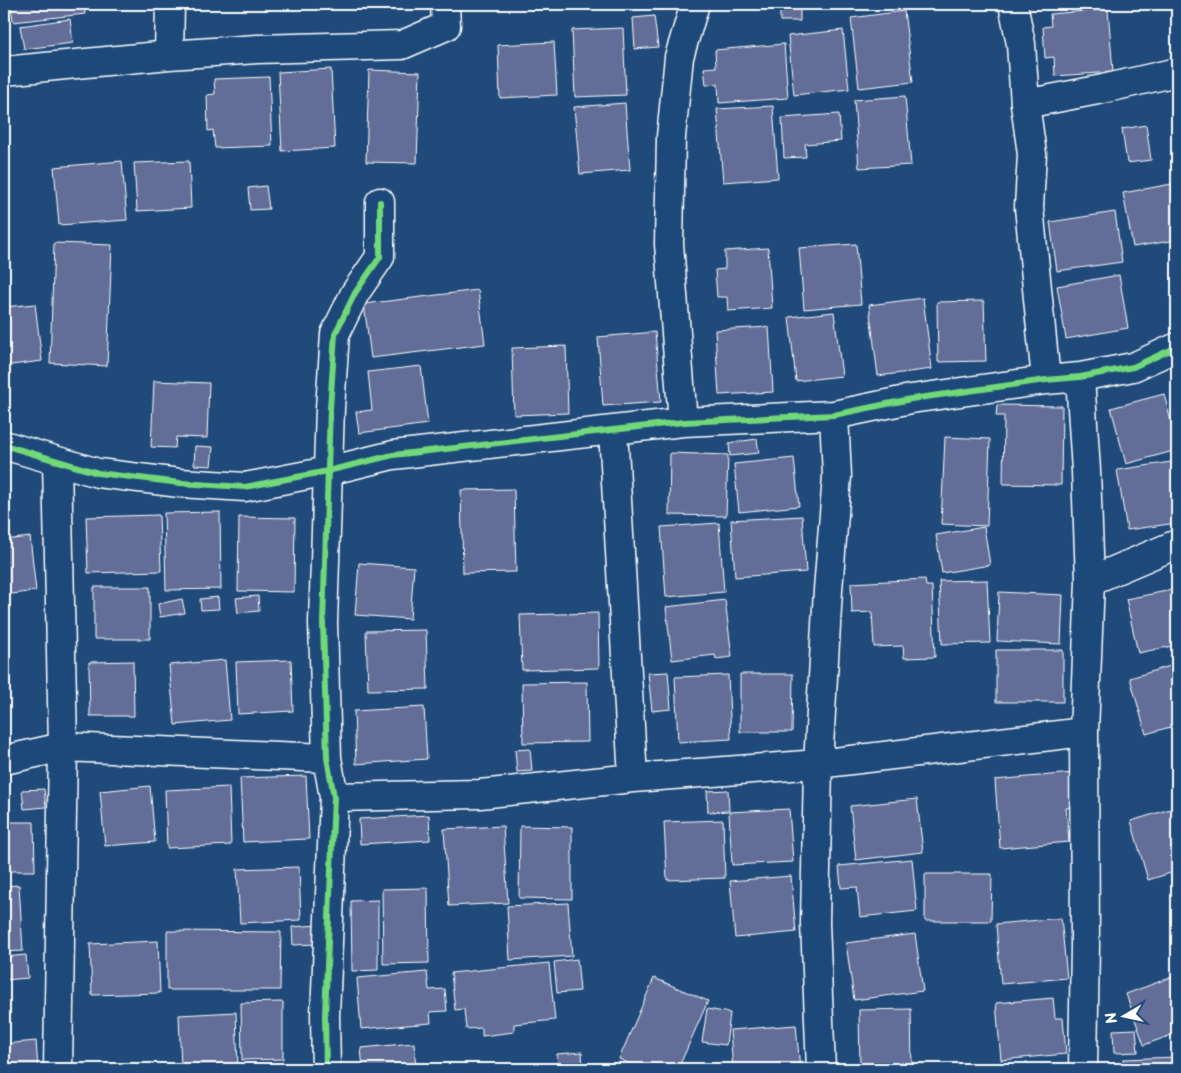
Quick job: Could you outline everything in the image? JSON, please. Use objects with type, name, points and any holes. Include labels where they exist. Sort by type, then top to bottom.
[{"type":"street","points":[[169,55],[170,4]]},
{"type":"street","points":[[4,72],[169,55],[257,49],[402,45],[446,26],[445,4]]},
{"type":"street","points":[[684,422],[669,244],[671,137],[679,56],[694,4]]},
{"type":"street","points":[[1013,4],[1020,44],[1025,104],[1032,154],[1029,207],[1046,380]]},
{"type":"street","points":[[1025,104],[1177,72]]},
{"type":"street","points":[[326,1069],[325,1014],[334,797],[327,758],[323,623],[330,408],[335,334],[354,293],[380,257],[380,202]]},
{"type":"street","points":[[4,445],[98,473],[180,483],[245,486],[328,471],[393,455],[684,422],[834,415],[911,399],[1080,377],[1133,368],[1177,347]]},
{"type":"street","points":[[1080,377],[1090,581],[1084,732],[1085,945],[1082,1069]]},
{"type":"street","points":[[821,1069],[816,923],[818,764],[837,476],[834,415]]},
{"type":"street","points":[[613,430],[632,778]]},
{"type":"street","points":[[57,460],[63,747],[58,1069]]},
{"type":"street","points":[[1090,581],[1177,544]]},
{"type":"street","points":[[334,797],[480,794],[632,778],[818,764],[1084,732]]},
{"type":"street","points":[[4,760],[63,747],[327,758]]},
{"type":"building","points":[[11,4],[84,4],[85,14],[13,22]]},
{"type":"building","points":[[780,4],[800,4],[800,21],[780,21]]},
{"type":"building","points":[[1108,9],[1113,72],[1055,76],[1054,57],[1045,58],[1043,27],[1051,26],[1050,14]]},
{"type":"building","points":[[904,11],[913,82],[859,88],[851,18]]},
{"type":"building","points":[[654,16],[658,47],[635,49],[633,18]]},
{"type":"building","points":[[70,19],[73,43],[24,49],[20,26]]},
{"type":"building","points":[[623,28],[626,95],[575,97],[572,30]]},
{"type":"building","points":[[843,30],[849,89],[794,95],[788,36]]},
{"type":"building","points":[[554,42],[557,95],[500,98],[498,45]]},
{"type":"building","points":[[784,44],[788,98],[719,103],[718,84],[706,85],[704,68],[716,67],[715,50]]},
{"type":"building","points":[[331,69],[335,148],[282,151],[278,72]]},
{"type":"building","points":[[369,70],[420,72],[417,163],[366,162]]},
{"type":"building","points":[[269,77],[272,146],[215,148],[213,130],[208,131],[207,95],[215,94],[214,79]]},
{"type":"building","points":[[905,96],[911,165],[859,168],[854,100]]},
{"type":"building","points":[[625,103],[630,170],[580,174],[574,107]]},
{"type":"building","points":[[773,106],[778,178],[723,182],[717,109]]},
{"type":"building","points":[[839,114],[841,141],[805,144],[806,157],[784,158],[782,118]]},
{"type":"building","points":[[1146,125],[1151,160],[1127,163],[1122,129]]},
{"type":"building","points":[[122,161],[127,220],[59,225],[54,167]]},
{"type":"building","points":[[189,161],[191,208],[137,211],[134,163]]},
{"type":"building","points":[[1177,183],[1177,240],[1133,247],[1123,193]]},
{"type":"building","points":[[266,186],[269,209],[250,210],[248,188]]},
{"type":"building","points":[[1115,212],[1122,262],[1057,271],[1050,222]]},
{"type":"building","points":[[54,243],[112,245],[107,366],[50,363]]},
{"type":"building","points":[[856,244],[861,304],[804,309],[799,248]]},
{"type":"building","points":[[768,248],[772,308],[728,311],[727,297],[717,297],[715,270],[725,269],[725,251]]},
{"type":"building","points":[[1119,275],[1128,328],[1066,339],[1057,286]]},
{"type":"building","points":[[478,290],[485,344],[371,358],[364,304]]},
{"type":"building","points":[[923,298],[932,369],[878,376],[869,305]]},
{"type":"building","points":[[984,301],[986,361],[938,362],[937,302]]},
{"type":"building","points":[[35,304],[42,361],[4,366],[4,307]]},
{"type":"building","points":[[834,312],[842,376],[796,381],[789,317]]},
{"type":"building","points":[[769,327],[773,392],[719,395],[715,330]]},
{"type":"building","points":[[655,332],[661,402],[603,406],[598,337]]},
{"type":"building","points":[[566,346],[568,413],[514,415],[512,348]]},
{"type":"building","points":[[421,366],[428,424],[359,433],[356,412],[372,410],[368,372]]},
{"type":"building","points":[[154,381],[209,383],[207,438],[176,437],[175,448],[151,447]]},
{"type":"building","points":[[1164,394],[1177,450],[1126,464],[1111,408]]},
{"type":"building","points":[[997,405],[1062,406],[1061,485],[1003,484],[1004,416],[996,416]]},
{"type":"building","points":[[945,437],[990,439],[987,526],[941,524]]},
{"type":"building","points":[[757,439],[759,453],[730,456],[729,443]]},
{"type":"building","points":[[195,446],[213,447],[211,466],[194,465]]},
{"type":"building","points":[[670,453],[728,455],[726,516],[669,515]]},
{"type":"building","points":[[794,458],[799,506],[739,512],[734,464]]},
{"type":"building","points":[[1171,462],[1177,500],[1177,523],[1127,530],[1117,470]]},
{"type":"building","points":[[514,489],[516,572],[463,573],[461,490]]},
{"type":"building","points":[[220,512],[221,589],[166,590],[164,513]]},
{"type":"building","points":[[159,515],[161,571],[88,573],[86,517]]},
{"type":"building","points":[[802,516],[806,572],[735,577],[731,520]]},
{"type":"building","points":[[239,517],[295,518],[294,592],[238,591]]},
{"type":"building","points":[[719,523],[724,592],[666,597],[661,527]]},
{"type":"building","points":[[984,527],[990,565],[942,573],[936,535]]},
{"type":"building","points":[[30,537],[36,591],[4,595],[4,540]]},
{"type":"building","points":[[359,563],[414,567],[410,619],[355,615]]},
{"type":"building","points":[[925,579],[926,586],[932,586],[935,657],[904,658],[903,646],[874,647],[872,612],[852,613],[851,583]]},
{"type":"building","points":[[987,580],[990,643],[942,644],[939,581]]},
{"type":"building","points":[[94,587],[150,587],[150,639],[94,639]]},
{"type":"building","points":[[1177,589],[1177,645],[1138,653],[1126,599]]},
{"type":"building","points":[[999,592],[1063,595],[1061,644],[997,641]]},
{"type":"building","points":[[258,596],[259,611],[238,613],[236,598]]},
{"type":"building","points":[[218,597],[219,609],[201,610],[200,599]]},
{"type":"building","points":[[182,599],[185,613],[160,617],[158,604]]},
{"type":"building","points":[[725,600],[732,657],[716,659],[715,655],[672,660],[666,607]]},
{"type":"building","points":[[598,613],[599,668],[522,670],[520,615]]},
{"type":"building","points":[[426,630],[428,689],[368,690],[366,631]]},
{"type":"building","points":[[996,650],[1063,650],[1063,702],[996,702]]},
{"type":"building","points":[[225,660],[230,720],[175,725],[169,665]]},
{"type":"building","points":[[291,660],[293,711],[238,714],[236,662]]},
{"type":"building","points":[[133,661],[134,716],[90,716],[89,662]]},
{"type":"building","points":[[1177,664],[1177,725],[1146,734],[1130,678]]},
{"type":"building","points":[[668,672],[671,709],[652,711],[648,673]]},
{"type":"building","points":[[740,674],[793,674],[792,732],[740,732]]},
{"type":"building","points":[[728,675],[731,739],[678,742],[675,677]]},
{"type":"building","points":[[587,682],[588,742],[523,743],[522,683]]},
{"type":"building","points":[[424,707],[427,759],[356,764],[354,711]]},
{"type":"building","points":[[530,749],[532,771],[517,772],[515,750]]},
{"type":"building","points":[[1073,773],[1076,807],[1066,808],[1069,842],[1000,848],[995,780]]},
{"type":"building","points":[[306,776],[309,839],[243,842],[240,778]]},
{"type":"building","points":[[150,786],[155,842],[105,846],[100,791]]},
{"type":"building","points":[[229,787],[231,845],[167,848],[165,790]]},
{"type":"building","points":[[44,789],[46,807],[24,809],[22,790]]},
{"type":"building","points":[[728,790],[729,811],[708,812],[707,791]]},
{"type":"building","points":[[917,799],[923,852],[856,860],[850,806]]},
{"type":"building","points":[[1177,807],[1177,871],[1148,880],[1131,821]]},
{"type":"building","points":[[789,809],[793,862],[732,865],[729,812]]},
{"type":"building","points":[[429,815],[430,840],[360,844],[359,819]]},
{"type":"building","points":[[723,820],[725,878],[667,880],[664,822]]},
{"type":"building","points":[[4,822],[34,822],[35,871],[4,871]]},
{"type":"building","points":[[503,826],[508,903],[449,906],[444,829]]},
{"type":"building","points":[[520,826],[572,827],[572,899],[519,898]]},
{"type":"building","points":[[912,859],[917,911],[860,917],[857,887],[841,888],[839,866]]},
{"type":"building","points":[[299,867],[301,920],[240,923],[237,869]]},
{"type":"building","points":[[925,874],[992,874],[991,921],[925,921]]},
{"type":"building","points":[[791,876],[796,932],[735,938],[730,881]]},
{"type":"building","points":[[19,885],[23,951],[4,952],[4,886]]},
{"type":"building","points":[[428,888],[429,963],[383,964],[382,889]]},
{"type":"building","points":[[378,900],[378,970],[352,971],[351,901]]},
{"type":"building","points":[[568,903],[572,956],[510,960],[507,906]]},
{"type":"building","points":[[1061,918],[1067,978],[1001,984],[996,924]]},
{"type":"building","points":[[317,925],[318,944],[293,945],[292,927]]},
{"type":"building","points":[[167,931],[281,932],[280,990],[167,990]]},
{"type":"building","points":[[915,934],[923,991],[854,1000],[846,943]]},
{"type":"building","points":[[158,941],[160,993],[92,995],[90,944]]},
{"type":"building","points":[[26,955],[28,978],[4,980],[4,957]]},
{"type":"building","points":[[577,959],[580,991],[557,993],[554,962]]},
{"type":"building","points":[[549,963],[555,1020],[514,1024],[514,1032],[482,1036],[482,1028],[466,1029],[464,1009],[455,1010],[451,973]]},
{"type":"building","points":[[427,972],[429,990],[445,989],[447,1011],[430,1012],[431,1023],[361,1029],[357,978]]},
{"type":"building","points":[[1177,975],[1177,1033],[1144,1045],[1126,994]]},
{"type":"building","points":[[654,978],[708,1001],[678,1069],[641,1069],[619,1059]]},
{"type":"building","points":[[1053,998],[1055,1018],[1063,1018],[1066,1054],[1001,1060],[996,1003]]},
{"type":"building","points":[[283,1002],[283,1059],[242,1060],[241,1003]]},
{"type":"building","points":[[707,1009],[730,1013],[726,1045],[702,1042]]},
{"type":"building","points":[[911,1009],[912,1069],[860,1069],[859,1010]]},
{"type":"building","points":[[236,1012],[238,1069],[181,1069],[179,1015]]},
{"type":"building","points":[[796,1025],[800,1069],[733,1069],[730,1030]]},
{"type":"building","points":[[1136,1029],[1138,1052],[1114,1053],[1113,1030]]},
{"type":"building","points":[[36,1041],[38,1069],[4,1069],[4,1044]]},
{"type":"building","points":[[414,1043],[416,1069],[363,1069],[361,1048]]},
{"type":"building","points":[[582,1052],[583,1069],[558,1069],[557,1054]]},
{"type":"building","points":[[1177,1057],[1177,1069],[1123,1069],[1123,1059]]},
{"type":"cycle path","points":[[326,1069],[325,1015],[334,797],[327,758],[323,623],[330,408],[335,334],[355,293],[380,257],[380,202]]},
{"type":"cycle path","points":[[4,445],[98,473],[180,483],[245,487],[328,471],[393,455],[683,422],[834,415],[911,399],[1080,377],[1133,367],[1177,347]]}]
